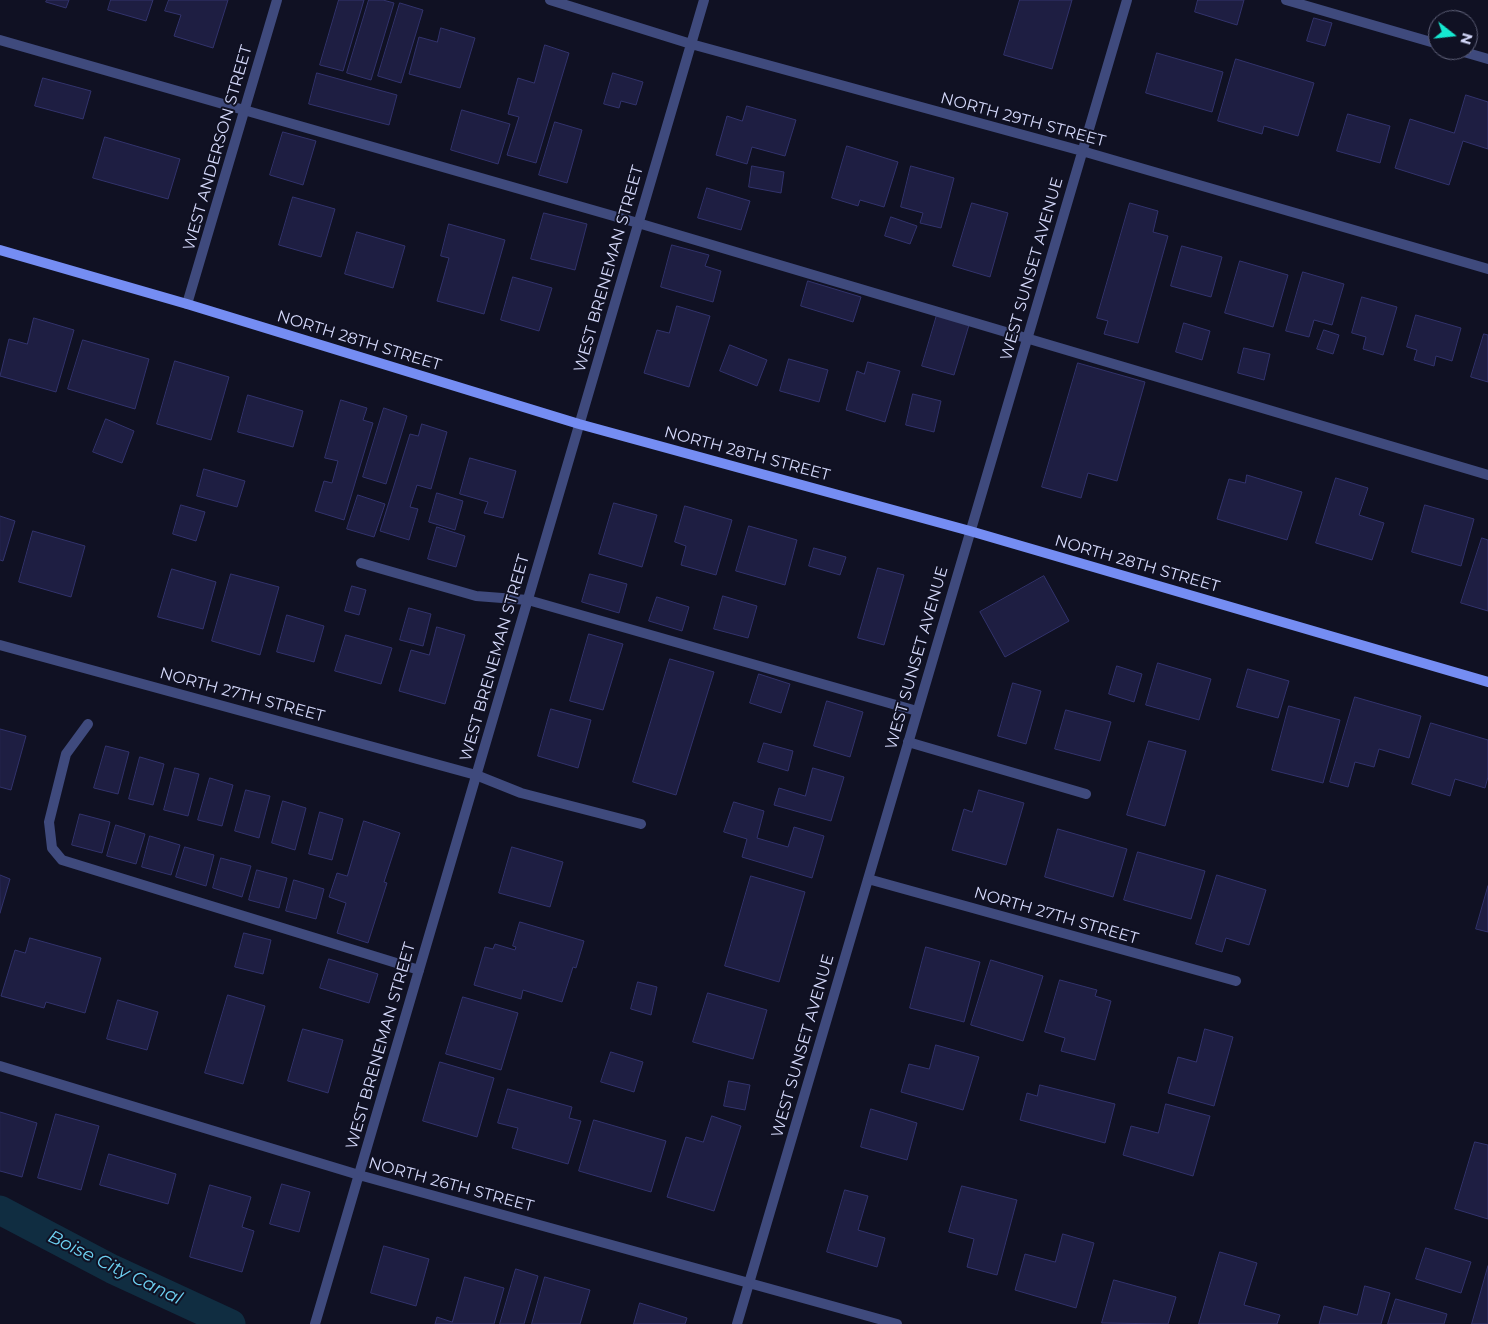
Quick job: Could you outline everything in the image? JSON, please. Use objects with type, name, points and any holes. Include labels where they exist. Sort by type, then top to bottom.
[{"type":"street","name":"WEST ANDERSON STREET","points":[[187,304],[277,0]]},
{"type":"street","name":"NORTH 29TH STREET","points":[[550,0],[691,44],[1082,151],[1488,269]]},
{"type":"street","name":"WEST BRENEMAN STREET","points":[[315,1324],[704,0]]},
{"type":"street","name":"WEST SUNSET AVENUE","points":[[737,1324],[1127,0]]},
{"type":"street","points":[[1286,0],[1428,41]]},
{"type":"street","points":[[0,40],[638,223],[1488,475]]},
{"type":"street","name":"NORTH 28TH STREET","points":[[0,250],[187,304],[579,424],[970,531],[1488,682]]},
{"type":"street","points":[[361,563],[476,596],[528,600],[917,711]]},
{"type":"street","name":"NORTH 27TH STREET","points":[[0,644],[476,775],[522,793],[641,824]]},
{"type":"street","points":[[88,724],[66,754],[49,822],[52,848],[62,860],[419,970]]},
{"type":"street","points":[[908,742],[1086,794]]},
{"type":"street","name":"NORTH 27TH STREET","points":[[868,879],[1236,981]]},
{"type":"street","name":"NORTH 26TH STREET","points":[[0,1066],[359,1175],[897,1324]]},
{"type":"building","points":[[47,0],[69,0],[66,8],[46,2]]},
{"type":"building","points":[[111,0],[153,0],[146,21],[108,10]]},
{"type":"building","points":[[169,0],[228,0],[213,48],[174,36],[181,15],[165,11]]},
{"type":"building","points":[[339,0],[364,0],[343,71],[320,65]]},
{"type":"building","points":[[369,0],[383,0],[394,3],[371,80],[347,73]]},
{"type":"building","points":[[1020,0],[1072,0],[1052,69],[1004,55]]},
{"type":"building","points":[[1198,0],[1244,0],[1237,25],[1195,12]]},
{"type":"building","points":[[400,3],[423,10],[401,83],[378,76]]},
{"type":"building","points":[[1314,18],[1332,23],[1325,46],[1307,41]]},
{"type":"building","points":[[441,28],[475,38],[460,88],[409,74],[419,37],[437,42]]},
{"type":"building","points":[[545,45],[569,53],[536,163],[507,155],[519,117],[508,114],[518,78],[534,83]]},
{"type":"building","points":[[1157,53],[1223,72],[1212,112],[1146,93]]},
{"type":"building","points":[[1236,59],[1314,83],[1298,136],[1264,126],[1262,134],[1218,121]]},
{"type":"building","points":[[317,73],[397,95],[389,125],[309,104]]},
{"type":"building","points":[[613,73],[643,82],[636,105],[621,101],[619,108],[604,104]]},
{"type":"building","points":[[43,78],[91,91],[83,119],[35,106]]},
{"type":"building","points":[[1466,95],[1488,102],[1488,149],[1463,141],[1449,185],[1395,168],[1410,119],[1454,133]]},
{"type":"building","points":[[747,106],[796,120],[785,156],[752,147],[747,164],[716,155],[727,116],[742,121]]},
{"type":"building","points":[[462,110],[510,124],[498,164],[451,150]]},
{"type":"building","points":[[1348,114],[1390,126],[1380,163],[1337,151]]},
{"type":"building","points":[[555,122],[582,130],[567,183],[539,175]]},
{"type":"building","points":[[283,132],[316,141],[303,185],[270,175]]},
{"type":"building","points":[[105,137],[180,159],[168,199],[93,178]]},
{"type":"building","points":[[847,146],[898,162],[884,207],[860,200],[858,206],[832,198]]},
{"type":"building","points":[[752,166],[784,172],[781,193],[749,187]]},
{"type":"building","points":[[911,166],[954,178],[941,228],[920,223],[923,213],[901,207]]},
{"type":"building","points":[[707,188],[750,201],[741,230],[698,218]]},
{"type":"building","points":[[293,197],[335,209],[321,257],[279,245]]},
{"type":"building","points":[[972,203],[1008,213],[990,277],[953,266]]},
{"type":"building","points":[[1130,203],[1158,211],[1153,232],[1168,236],[1138,343],[1104,334],[1108,321],[1097,318]]},
{"type":"building","points":[[544,213],[587,224],[575,270],[531,259]]},
{"type":"building","points":[[891,217],[917,226],[910,244],[885,236]]},
{"type":"building","points":[[449,224],[505,240],[484,314],[437,301],[449,258],[441,256]]},
{"type":"building","points":[[357,232],[405,246],[393,288],[345,274]]},
{"type":"building","points":[[672,245],[709,255],[705,266],[721,271],[713,302],[661,287]]},
{"type":"building","points":[[1182,246],[1222,257],[1211,297],[1171,286]]},
{"type":"building","points":[[1240,261],[1288,275],[1273,327],[1225,313]]},
{"type":"building","points":[[1303,272],[1344,284],[1332,325],[1314,320],[1309,337],[1286,331]]},
{"type":"building","points":[[513,277],[552,288],[539,331],[501,320]]},
{"type":"building","points":[[808,281],[861,297],[853,322],[801,306]]},
{"type":"building","points":[[1362,297],[1397,307],[1383,355],[1363,349],[1366,337],[1352,333]]},
{"type":"building","points":[[677,306],[710,316],[689,387],[644,373],[657,330],[669,333]]},
{"type":"building","points":[[937,315],[969,325],[954,375],[922,366]]},
{"type":"building","points":[[1416,315],[1461,328],[1452,361],[1436,356],[1434,366],[1414,360],[1417,350],[1407,347]]},
{"type":"building","points":[[34,318],[74,330],[56,392],[0,376],[9,339],[27,344]]},
{"type":"building","points":[[1184,323],[1210,331],[1202,360],[1176,352]]},
{"type":"building","points":[[1324,330],[1339,335],[1333,354],[1317,349]]},
{"type":"building","points":[[1484,334],[1488,335],[1488,382],[1471,377]]},
{"type":"building","points":[[83,340],[149,359],[135,409],[68,389]]},
{"type":"building","points":[[730,345],[767,360],[757,386],[720,371]]},
{"type":"building","points":[[1244,348],[1270,354],[1264,380],[1238,373]]},
{"type":"building","points":[[789,359],[828,370],[819,402],[780,391]]},
{"type":"building","points":[[175,361],[229,377],[211,440],[157,424]]},
{"type":"building","points":[[868,362],[900,371],[885,422],[846,410],[857,371],[864,374]]},
{"type":"building","points":[[1078,363],[1145,382],[1117,481],[1088,473],[1081,498],[1042,487]]},
{"type":"building","points":[[913,394],[941,401],[934,432],[906,425]]},
{"type":"building","points":[[248,395],[303,411],[293,447],[238,432]]},
{"type":"building","points":[[341,400],[367,408],[363,420],[373,423],[344,520],[315,511],[324,481],[332,483],[338,461],[325,458]]},
{"type":"building","points":[[384,408],[407,416],[386,484],[363,477]]},
{"type":"building","points":[[106,419],[134,431],[122,463],[93,452]]},
{"type":"building","points":[[422,424],[447,432],[431,489],[417,485],[410,507],[418,509],[409,540],[380,531],[410,434],[418,436]]},
{"type":"building","points":[[470,458],[516,471],[503,518],[484,513],[488,502],[460,494]]},
{"type":"building","points":[[204,469],[245,481],[237,507],[197,496]]},
{"type":"building","points":[[1247,475],[1302,492],[1287,540],[1217,519],[1229,479],[1245,483]]},
{"type":"building","points":[[1336,478],[1368,488],[1359,515],[1384,523],[1372,560],[1316,543]]},
{"type":"building","points":[[437,493],[463,501],[455,530],[429,522]]},
{"type":"building","points":[[358,495],[385,504],[374,537],[347,529]]},
{"type":"building","points":[[614,503],[657,515],[642,567],[599,554]]},
{"type":"building","points":[[181,505],[205,512],[196,541],[173,534]]},
{"type":"building","points":[[1425,505],[1474,519],[1461,566],[1412,552]]},
{"type":"building","points":[[685,506],[732,520],[716,575],[681,565],[686,546],[675,542]]},
{"type":"building","points":[[0,516],[15,521],[3,561],[0,560]]},
{"type":"building","points":[[749,526],[797,540],[785,585],[736,571]]},
{"type":"building","points":[[437,527],[465,536],[456,567],[428,559]]},
{"type":"building","points":[[33,531],[85,546],[71,597],[19,582]]},
{"type":"building","points":[[1482,538],[1488,540],[1488,611],[1461,603]]},
{"type":"building","points":[[814,548],[846,557],[840,575],[809,566]]},
{"type":"building","points":[[878,568],[904,575],[884,645],[858,638]]},
{"type":"building","points":[[172,569],[216,582],[203,629],[158,617]]},
{"type":"building","points":[[231,574],[279,587],[260,655],[212,641]]},
{"type":"building","points":[[590,574],[627,584],[619,613],[582,602]]},
{"type":"building","points":[[1044,576],[1069,621],[1005,657],[980,612]]},
{"type":"building","points":[[352,586],[366,590],[359,615],[345,611]]},
{"type":"building","points":[[723,596],[757,606],[748,638],[714,629]]},
{"type":"building","points":[[657,597],[689,607],[682,631],[649,621]]},
{"type":"building","points":[[409,608],[431,614],[423,646],[400,640]]},
{"type":"building","points":[[287,615],[324,626],[314,662],[277,652]]},
{"type":"building","points":[[437,627],[465,635],[445,704],[399,691],[411,650],[429,655]]},
{"type":"building","points":[[589,634],[623,644],[603,710],[570,701]]},
{"type":"building","points":[[346,635],[392,648],[381,684],[335,671]]},
{"type":"building","points":[[670,659],[714,672],[676,795],[633,782]]},
{"type":"building","points":[[1158,663],[1211,679],[1199,720],[1146,705]]},
{"type":"building","points":[[1117,666],[1142,674],[1134,702],[1109,694]]},
{"type":"building","points":[[1248,669],[1289,681],[1278,718],[1237,707]]},
{"type":"building","points":[[759,674],[790,684],[781,713],[750,703]]},
{"type":"building","points":[[1013,683],[1041,691],[1026,744],[998,736]]},
{"type":"building","points":[[1355,697],[1421,716],[1409,758],[1379,749],[1374,767],[1355,762],[1348,787],[1330,782]]},
{"type":"building","points":[[827,701],[863,712],[850,757],[814,746]]},
{"type":"building","points":[[1289,706],[1340,720],[1323,783],[1272,770]]},
{"type":"building","points":[[551,709],[591,720],[578,768],[538,756]]},
{"type":"building","points":[[1066,710],[1111,722],[1100,761],[1055,749]]},
{"type":"building","points":[[1431,723],[1488,740],[1488,777],[1485,788],[1455,779],[1450,796],[1412,784]]},
{"type":"building","points":[[0,729],[26,736],[11,790],[0,787]]},
{"type":"building","points":[[1149,741],[1186,751],[1165,826],[1127,815]]},
{"type":"building","points":[[764,743],[793,751],[788,771],[758,762]]},
{"type":"building","points":[[106,746],[129,752],[118,794],[94,788]]},
{"type":"building","points":[[140,757],[164,764],[153,805],[129,799]]},
{"type":"building","points":[[175,768],[199,774],[188,816],[164,810]]},
{"type":"building","points":[[813,768],[844,777],[831,821],[774,805],[779,788],[805,796]]},
{"type":"building","points":[[210,778],[233,785],[222,826],[198,820]]},
{"type":"building","points":[[246,790],[270,796],[259,838],[235,831]]},
{"type":"building","points":[[979,790],[1024,803],[1006,865],[952,850],[964,809],[972,812]]},
{"type":"building","points":[[283,801],[306,808],[295,850],[272,843]]},
{"type":"building","points":[[734,802],[764,811],[757,838],[788,847],[794,827],[824,836],[812,878],[742,857],[747,839],[724,832]]},
{"type":"building","points":[[320,812],[343,819],[332,860],[309,854]]},
{"type":"building","points":[[80,814],[110,822],[102,853],[72,845]]},
{"type":"building","points":[[364,821],[400,833],[384,882],[387,883],[368,943],[337,933],[346,903],[329,897],[337,873],[347,876]]},
{"type":"building","points":[[116,825],[145,834],[136,864],[107,856]]},
{"type":"building","points":[[1058,829],[1127,849],[1113,897],[1045,877]]},
{"type":"building","points":[[150,836],[180,845],[171,875],[142,867]]},
{"type":"building","points":[[185,847],[214,855],[206,886],[176,877]]},
{"type":"building","points":[[512,847],[563,862],[550,907],[499,893]]},
{"type":"building","points":[[1138,852],[1205,871],[1191,919],[1124,900]]},
{"type":"building","points":[[221,858],[251,866],[242,897],[213,888]]},
{"type":"building","points":[[257,870],[287,878],[279,908],[249,900]]},
{"type":"building","points":[[0,875],[10,879],[0,913]]},
{"type":"building","points":[[1217,875],[1266,890],[1249,945],[1226,938],[1222,952],[1196,944]]},
{"type":"building","points":[[751,876],[805,892],[779,982],[725,966]]},
{"type":"building","points":[[294,880],[324,889],[316,919],[286,911]]},
{"type":"building","points":[[1488,886],[1488,932],[1476,929]]},
{"type":"building","points":[[520,922],[584,941],[576,968],[573,967],[562,1002],[523,990],[521,999],[474,985],[485,947],[493,949],[495,944],[515,950],[516,947],[513,946]]},
{"type":"building","points":[[244,933],[271,940],[263,974],[235,967]]},
{"type":"building","points":[[30,938],[101,958],[85,1013],[46,1002],[44,1008],[1,996],[15,950],[25,953]]},
{"type":"building","points":[[926,947],[980,962],[964,1022],[910,1008]]},
{"type":"building","points":[[329,959],[378,974],[369,1003],[320,988]]},
{"type":"building","points":[[991,960],[1043,976],[1023,1041],[971,1025]]},
{"type":"building","points":[[1060,980],[1097,990],[1095,996],[1111,1001],[1095,1060],[1061,1051],[1065,1038],[1045,1032]]},
{"type":"building","points":[[638,982],[657,987],[651,1015],[631,1009]]},
{"type":"building","points":[[708,993],[767,1010],[753,1059],[693,1042]]},
{"type":"building","points":[[228,995],[265,1006],[243,1084],[205,1073]]},
{"type":"building","points":[[463,997],[518,1013],[501,1070],[446,1054]]},
{"type":"building","points":[[118,1000],[158,1012],[147,1050],[107,1039]]},
{"type":"building","points":[[303,1029],[343,1040],[328,1093],[288,1081]]},
{"type":"building","points":[[1205,1029],[1233,1037],[1214,1106],[1168,1093],[1178,1057],[1196,1062]]},
{"type":"building","points":[[936,1045],[979,1057],[963,1110],[901,1092],[909,1064],[929,1069]]},
{"type":"building","points":[[611,1052],[643,1062],[634,1092],[601,1082]]},
{"type":"building","points":[[440,1062],[494,1078],[477,1137],[423,1121]]},
{"type":"building","points":[[729,1081],[750,1085],[745,1110],[724,1106]]},
{"type":"building","points":[[1040,1085],[1115,1104],[1105,1143],[1020,1120],[1027,1093],[1037,1096]]},
{"type":"building","points":[[508,1089],[572,1107],[569,1118],[581,1121],[568,1164],[512,1148],[518,1128],[498,1123]]},
{"type":"building","points":[[1166,1104],[1210,1116],[1193,1176],[1123,1155],[1131,1126],[1158,1133]]},
{"type":"building","points":[[871,1109],[917,1123],[907,1160],[861,1147]]},
{"type":"building","points":[[0,1112],[37,1123],[22,1177],[0,1171]]},
{"type":"building","points":[[56,1114],[99,1126],[81,1190],[38,1178]]},
{"type":"building","points":[[712,1116],[741,1126],[714,1211],[667,1197],[686,1137],[703,1142]]},
{"type":"building","points":[[594,1120],[666,1141],[651,1192],[579,1171]]},
{"type":"building","points":[[1475,1142],[1488,1145],[1488,1219],[1455,1209]]},
{"type":"building","points":[[109,1154],[176,1174],[168,1204],[100,1185]]},
{"type":"building","points":[[282,1184],[310,1192],[299,1232],[270,1224]]},
{"type":"building","points":[[210,1185],[251,1197],[242,1227],[254,1231],[242,1272],[190,1257]]},
{"type":"building","points":[[962,1186],[1017,1200],[997,1275],[967,1267],[974,1239],[949,1232]]},
{"type":"building","points":[[845,1190],[868,1196],[858,1230],[885,1238],[877,1267],[827,1252]]},
{"type":"building","points":[[1063,1234],[1094,1243],[1076,1308],[1015,1290],[1025,1254],[1055,1262]]},
{"type":"building","points":[[384,1246],[429,1259],[416,1306],[371,1293]]},
{"type":"building","points":[[1426,1248],[1471,1262],[1461,1293],[1416,1279]]},
{"type":"building","points":[[1220,1252],[1257,1263],[1244,1305],[1280,1315],[1277,1324],[1199,1324]]},
{"type":"building","points":[[1488,1266],[1488,1324],[1472,1324]]},
{"type":"building","points":[[516,1269],[538,1276],[524,1324],[500,1324]]},
{"type":"building","points":[[465,1277],[504,1288],[494,1324],[435,1324],[437,1317],[452,1322]]},
{"type":"building","points":[[545,1277],[590,1290],[580,1324],[532,1324]]},
{"type":"building","points":[[1114,1280],[1176,1297],[1168,1324],[1102,1323]]},
{"type":"building","points":[[1365,1286],[1390,1293],[1381,1324],[1319,1324],[1324,1306],[1357,1315]]},
{"type":"building","points":[[1396,1299],[1447,1314],[1444,1324],[1388,1324]]},
{"type":"building","points":[[640,1303],[687,1318],[685,1324],[634,1324]]},
{"type":"waterway","name":"Boise City Canal","points":[[0,1210],[112,1269],[231,1324]]}]
